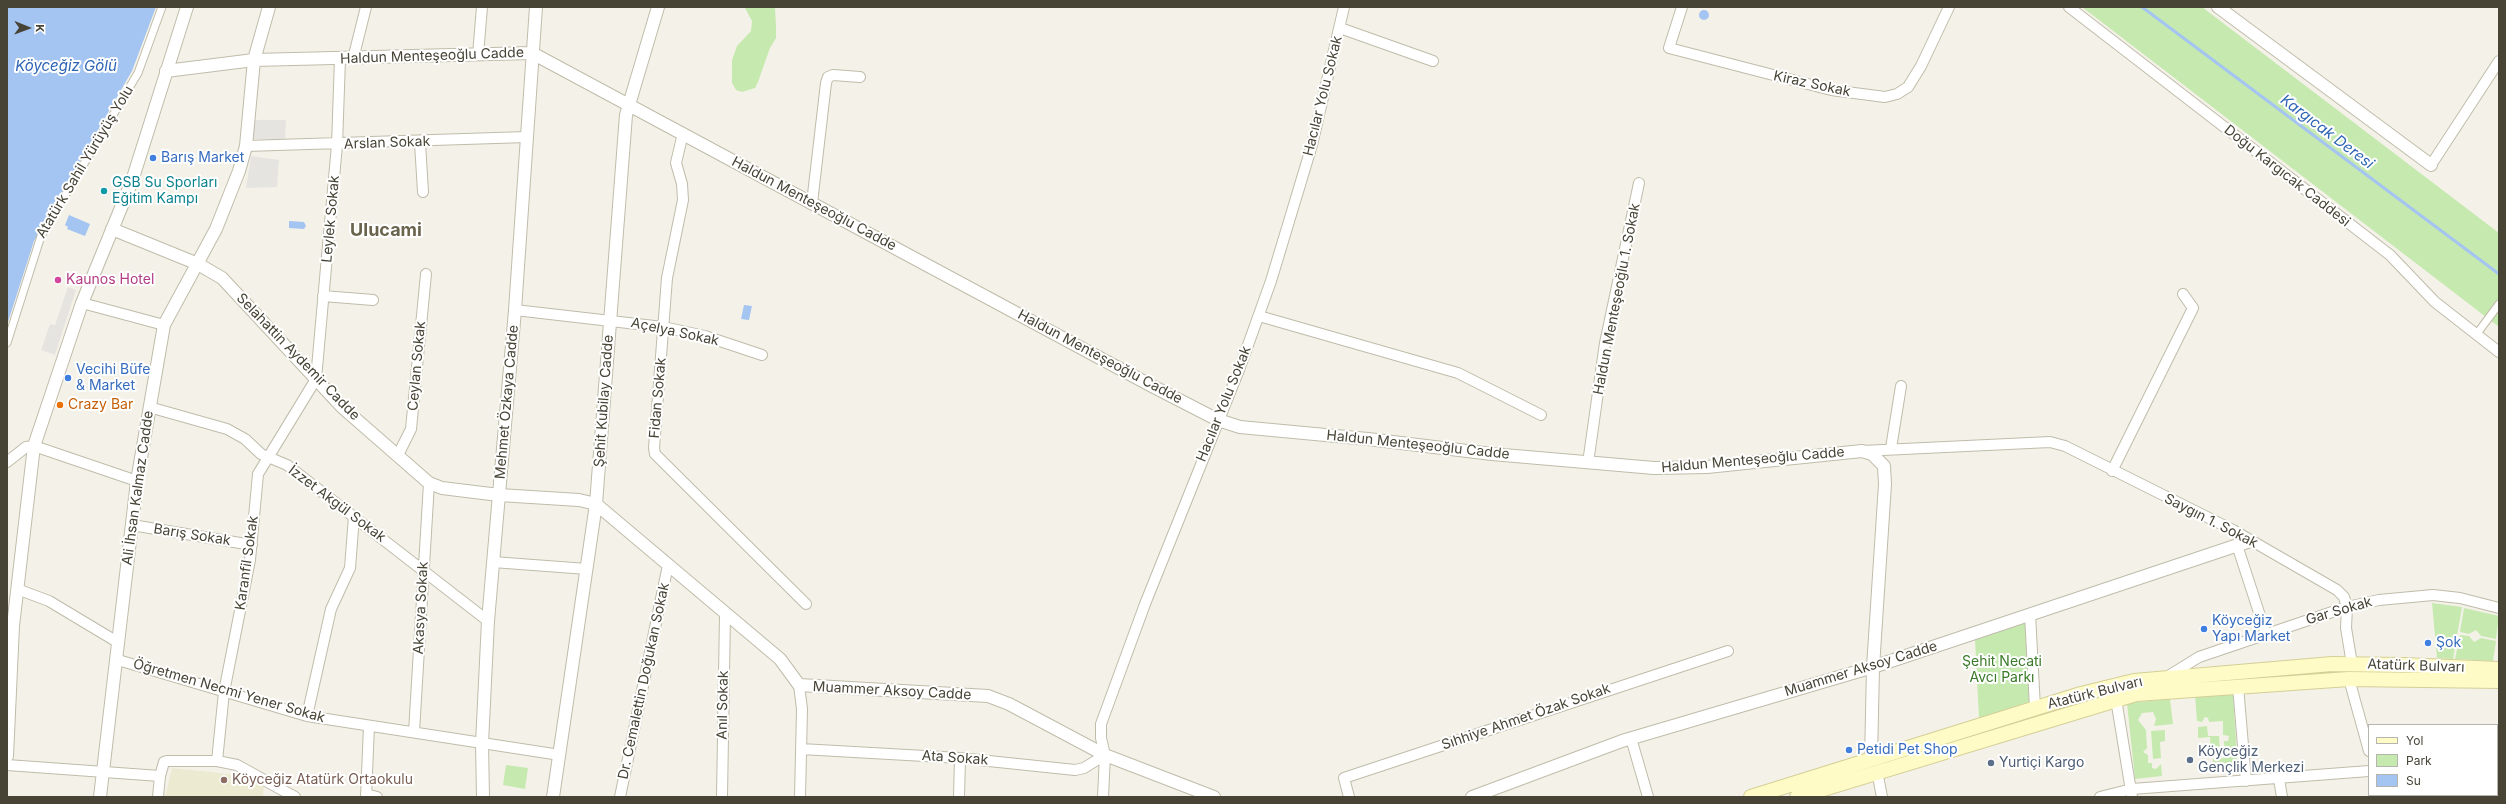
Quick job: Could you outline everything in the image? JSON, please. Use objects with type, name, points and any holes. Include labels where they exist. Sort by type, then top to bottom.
[{"type":"main road","name":"Atatürk Bulvarı","points":[[1797,797],[1874,766],[2035,708],[2115,685],[2164,678],[2352,664],[2499,669]]},
{"type":"main road","name":"Atatürk Bulvarı","points":[[1751,797],[1874,766],[2116,699],[2152,692],[2349,678],[2499,681]]},
{"type":"street","name":"Atatürk Sahil Yürüyüş Yolu","points":[[7,343],[40,236],[138,74],[162,7]]},
{"type":"street","points":[[7,756],[10,626],[17,589],[34,446],[82,303],[132,180],[187,7]]},
{"type":"street","name":"Ali İhsan Kalmaz Cadde","points":[[100,797],[120,643],[137,481],[164,326],[198,264],[228,200],[246,146],[254,60],[269,7]]},
{"type":"street","points":[[353,59],[366,7]]},
{"type":"street","points":[[478,55],[482,7]]},
{"type":"street","name":"Mehmet Özkaya Cadde","points":[[483,797],[482,744],[488,621],[515,310],[536,7]]},
{"type":"street","name":"Şehit Kubilay Cadde","points":[[553,797],[596,504],[625,127],[629,103],[658,7]]},
{"type":"street","name":"Hacılar Yolu Sokak","points":[[1104,797],[1105,755],[1101,738],[1101,724],[1145,604],[1259,316],[1281,252],[1312,145],[1344,7]]},
{"type":"street","name":"Kiraz Sokak","points":[[1682,7],[1669,48],[1831,90],[1885,97],[1897,94],[1908,87],[1921,66],[1949,7]]},
{"type":"street","name":"Doğu Kargıcak Caddesi","points":[[2069,7],[2384,250],[2435,302],[2499,352]]},
{"type":"street","points":[[2218,7],[2431,165],[2499,61]]},
{"type":"street","points":[[1340,28],[1433,61]]},
{"type":"street","name":"Haldun Menteşeoğlu Cadde","points":[[166,71],[254,60],[353,59],[532,53],[629,103],[1218,420],[1250,429],[1368,439],[1588,463],[1654,468],[1707,467],[1862,451],[1872,454],[1881,461],[1885,472],[1873,667],[1874,766]]},
{"type":"street","name":"Leylek Sokak","points":[[316,379],[338,144],[340,59]]},
{"type":"street","points":[[812,202],[826,83],[828,77],[833,75],[860,77]]},
{"type":"street","name":"Fidan Sokak","points":[[683,133],[676,163],[682,184],[683,200],[669,263],[654,448],[655,454],[806,604]]},
{"type":"street","name":"Arslan Sokak","points":[[246,146],[420,142],[528,137]]},
{"type":"street","points":[[420,142],[423,192]]},
{"type":"street","name":"Haldun Menteşeoğlu 1. Sokak","points":[[1588,463],[1605,343],[1639,182]]},
{"type":"street","name":"Selahattin Aydemir Cadde","points":[[112,229],[198,264],[230,285],[342,407],[429,483],[442,488],[499,495]]},
{"type":"street","name":"Ceylan Sokak","points":[[398,455],[411,429],[426,274]]},
{"type":"street","points":[[2112,471],[2193,308],[2183,294]]},
{"type":"street","points":[[323,296],[373,300]]},
{"type":"street","points":[[82,303],[164,326]]},
{"type":"street","points":[[2476,335],[2499,304]]},
{"type":"street","name":"Açelya Sokak","points":[[515,310],[610,319],[663,327],[705,336],[762,355]]},
{"type":"street","points":[[1259,316],[1458,373],[1541,415]]},
{"type":"street","name":"Karanfil Sokak","points":[[216,761],[224,692],[252,544],[256,482],[260,469],[316,379]]},
{"type":"street","points":[[1891,448],[1901,386]]},
{"type":"street","name":"İzzet Akgül Sokak","points":[[149,408],[227,429],[245,439],[253,448],[295,470],[488,621]]},
{"type":"street","name":"Saygın 1. Sokak","points":[[1862,451],[1891,448],[2050,442],[2065,446],[2250,541],[2329,584],[2344,597],[2347,607]]},
{"type":"street","points":[[7,462],[26,447],[34,446],[137,481]]},
{"type":"street","name":"Akasya Sokak","points":[[414,732],[429,483]]},
{"type":"street","name":"Muammer Aksoy Cadde","points":[[499,495],[584,500],[596,504],[780,659],[799,686],[988,696],[1009,704],[1105,755],[1214,797]]},
{"type":"street","points":[[307,716],[331,608],[350,568],[354,516]]},
{"type":"street","name":"Barış Sokak","points":[[132,525],[252,544]]},
{"type":"street","name":"Muammer Aksoy Cadde","points":[[1472,797],[1631,738],[1873,667],[2250,541]]},
{"type":"street","points":[[2237,545],[2266,634]]},
{"type":"street","points":[[493,562],[587,569]]},
{"type":"street","name":"Dr. Cemalettin Doğukan Sokak","points":[[620,797],[668,565]]},
{"type":"street","points":[[17,589],[49,601],[120,643]]},
{"type":"street","name":"Gar Sokak","points":[[2164,678],[2199,657],[2347,607],[2395,597],[2433,595],[2460,598],[2499,608]]},
{"type":"street","points":[[2347,607],[2346,628],[2352,664]]},
{"type":"street","name":"Anıl Sokak","points":[[722,797],[725,614]]},
{"type":"street","points":[[2030,614],[2035,708]]},
{"type":"street","name":"Sıhhiye Ahmet Özak Sokak","points":[[1349,797],[1344,778],[1728,651]]},
{"type":"street","name":"Öğretmen Necmi Yener Sokak","points":[[118,660],[307,716],[560,755]]},
{"type":"street","points":[[2349,678],[2368,747]]},
{"type":"street","points":[[799,686],[802,709],[800,797]]},
{"type":"street","points":[[2238,686],[2246,781]]},
{"type":"street","points":[[2116,699],[2132,793]]},
{"type":"street","points":[[369,726],[366,795],[377,797]]},
{"type":"street","points":[[1631,738],[1648,797]]},
{"type":"street","name":"Ata Sokak","points":[[801,749],[960,758],[1075,770],[1084,768],[1105,755]]},
{"type":"street","points":[[959,797],[960,758]]},
{"type":"street","points":[[158,797],[160,776],[164,762],[167,760],[216,761],[237,765],[295,797]]},
{"type":"street","points":[[7,765],[104,770],[160,776]]},
{"type":"street","points":[[1874,766],[1882,797]]},
{"type":"street","points":[[2100,797],[2246,781],[2368,771]]},
{"type":"street","points":[[2279,779],[2282,797]]},
{"type":"shaded area","points":[[253,120],[286,120],[285,140],[253,139]]},
{"type":"shaded area","points":[[251,156],[279,160],[277,187],[246,188]]},
{"type":"shaded area","points":[[68,287],[76,290],[55,355],[41,350],[50,324],[55,325]]},
{"type":"shaded area","name":"Köyceğiz Atatürk Ortaokulu","points":[[172,768],[239,775],[264,785],[263,797],[165,797]]},
{"type":"green space","points":[[740,7],[775,7],[776,27],[776,38],[770,48],[755,88],[742,92],[736,90],[732,83],[732,60],[737,46],[751,31],[752,21],[745,8]]},
{"type":"green space","points":[[2082,7],[2202,7],[2499,233],[2499,327]]},
{"type":"green space","points":[[2432,603],[2462,607],[2453,659],[2437,658]]},
{"type":"green space","points":[[2464,608],[2499,616],[2496,639],[2481,636],[2476,630],[2469,634],[2460,632]]},
{"type":"green space","name":"Şehit Necati Avcı Parkı","points":[[2026,622],[2029,702],[1979,718],[1975,639]]},
{"type":"green space","points":[[2460,635],[2469,636],[2474,642],[2481,638],[2496,641],[2493,661],[2455,659]]},
{"type":"green space","points":[[2340,668],[2340,671],[2119,693],[1887,764],[1886,761],[2104,692]]},
{"type":"green space","points":[[2233,693],[2238,771],[2212,772],[2213,759],[2225,758],[2224,741],[2228,741],[2229,736],[2223,735],[2223,721],[2209,722],[2208,718],[2205,717],[2202,722],[2197,721],[2195,695]]},
{"type":"green space","points":[[2170,699],[2173,724],[2154,726],[2156,719],[2153,712],[2142,713],[2138,720],[2146,730],[2147,748],[2143,752],[2148,755],[2148,763],[2152,763],[2152,768],[2156,769],[2161,764],[2162,776],[2135,779],[2127,703]]},
{"type":"green space","points":[[2207,726],[2208,736],[2219,736],[2220,755],[2211,755],[2210,737],[2198,738],[2198,727]]},
{"type":"green space","points":[[2165,730],[2165,741],[2160,742],[2161,758],[2153,759],[2151,731]]},
{"type":"green space","points":[[506,765],[528,768],[525,789],[503,785]]},
{"type":"water","name":"Köyceğiz Gölü","points":[[7,7],[156,7],[132,71],[34,241],[7,325]]},
{"type":"water","points":[[1702,10],[1706,10],[1708,11],[1708,19],[1702,20],[1699,17],[1699,13]]},
{"type":"water","points":[[69,215],[90,224],[85,236],[67,229],[68,227],[65,225]]},
{"type":"water","points":[[289,221],[304,222],[306,226],[304,229],[289,228]]},
{"type":"water","points":[[744,305],[752,306],[749,320],[741,319]]},
{"type":"waterway","name":"Kargıcak Deresi","points":[[2142,7],[2499,274]]},
{"type":"place","name":"Barış Market","points":[[153,158]]},
{"type":"place","name":"GSB Su Sporları Eğitim Kampı","points":[[104,191]]},
{"type":"place","name":"Kaunos Hotel","points":[[58,280]]},
{"type":"place","name":"Vecihi Büfe & Market","points":[[68,378]]},
{"type":"place","name":"Crazy Bar","points":[[60,405]]},
{"type":"place","name":"Köyceğiz Yapı Market","points":[[2204,629]]},
{"type":"place","name":"Şok","points":[[2428,643]]},
{"type":"place","name":"Petidi Pet Shop","points":[[1849,750]]},
{"type":"place","name":"Köyceğiz Gençlik Merkezi","points":[[2190,760]]},
{"type":"place","name":"Yurtiçi Kargo","points":[[1991,763]]},
{"type":"place","name":"Köyceğiz Atatürk Ortaokulu","points":[[224,780]]},
{"type":"district","name":"Ulucami","points":[[386,231]]}]
